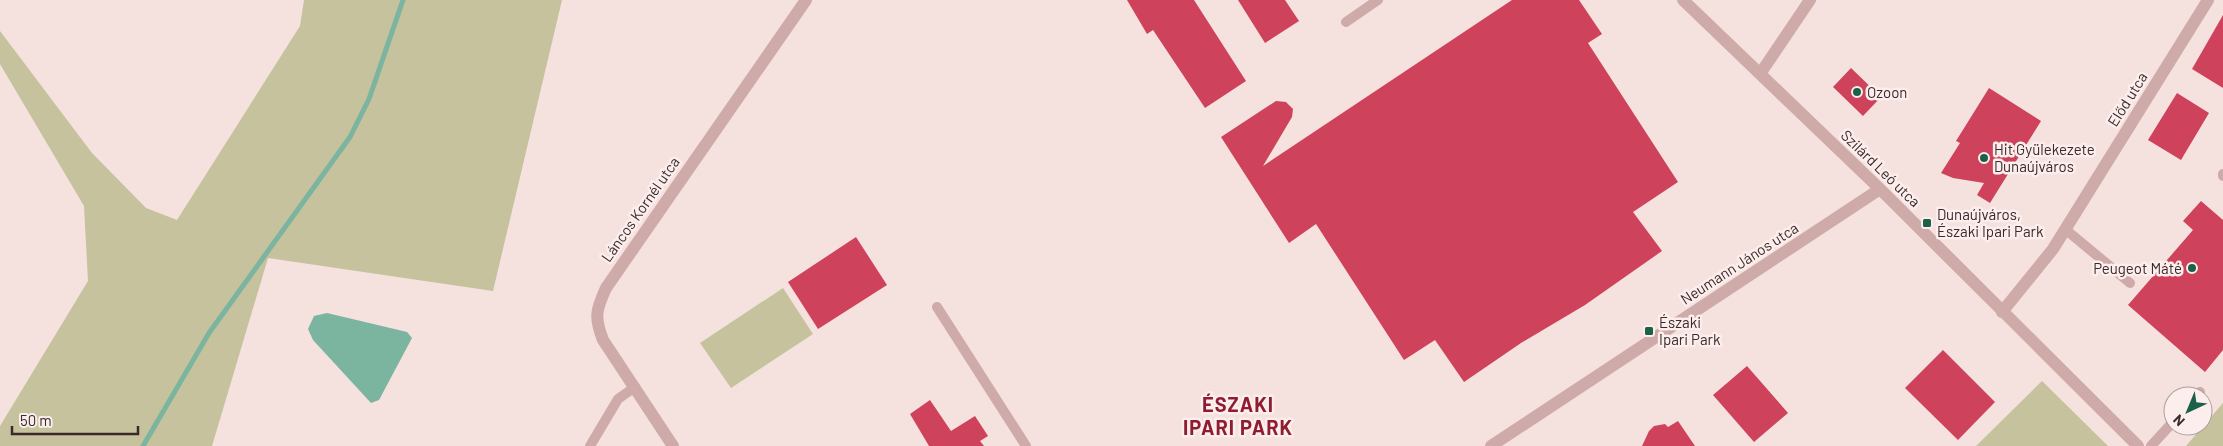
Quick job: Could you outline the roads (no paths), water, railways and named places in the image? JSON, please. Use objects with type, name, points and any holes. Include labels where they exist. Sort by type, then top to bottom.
[{"type":"street","name":"Láncos Kornél utca","points":[[673,446],[604,340],[596,322],[597,309],[606,288],[806,0]]},
{"type":"street","name":"Szilárd Leó utca","points":[[1683,0],[1880,189],[2138,446]]},
{"type":"street","points":[[1760,74],[1810,0]]},
{"type":"street","name":"Előd utca","points":[[2002,312],[2053,249],[2208,0]]},
{"type":"street","name":"Neumann János utca","points":[[1491,446],[1880,189]]},
{"type":"lane","points":[[1346,22],[1378,0]]},
{"type":"lane","points":[[2065,229],[2130,283]]},
{"type":"lane","points":[[936,307],[1026,446]]},
{"type":"lane","points":[[590,446],[618,399],[635,387]]},
{"type":"lane","points":[[2151,446],[2163,433]]},
{"type":"waterway","points":[[143,446],[209,333],[350,137],[369,99],[403,0]]},
{"type":"place","name":"Ozoon","points":[[1857,92]]},
{"type":"place","name":"Hit Gyülekezete Dunaújváros","points":[[1984,158]]},
{"type":"place","name":"Dunaújváros, Északi Ipari Park","points":[[1927,223]]},
{"type":"place","name":"Peugeot Máté","points":[[2192,268]]},
{"type":"place","name":"Északi Ipari Park","points":[[1649,331]]},
{"type":"district","name":"ÉSZAKI IPARI PARK","points":[[1238,416]]}]
